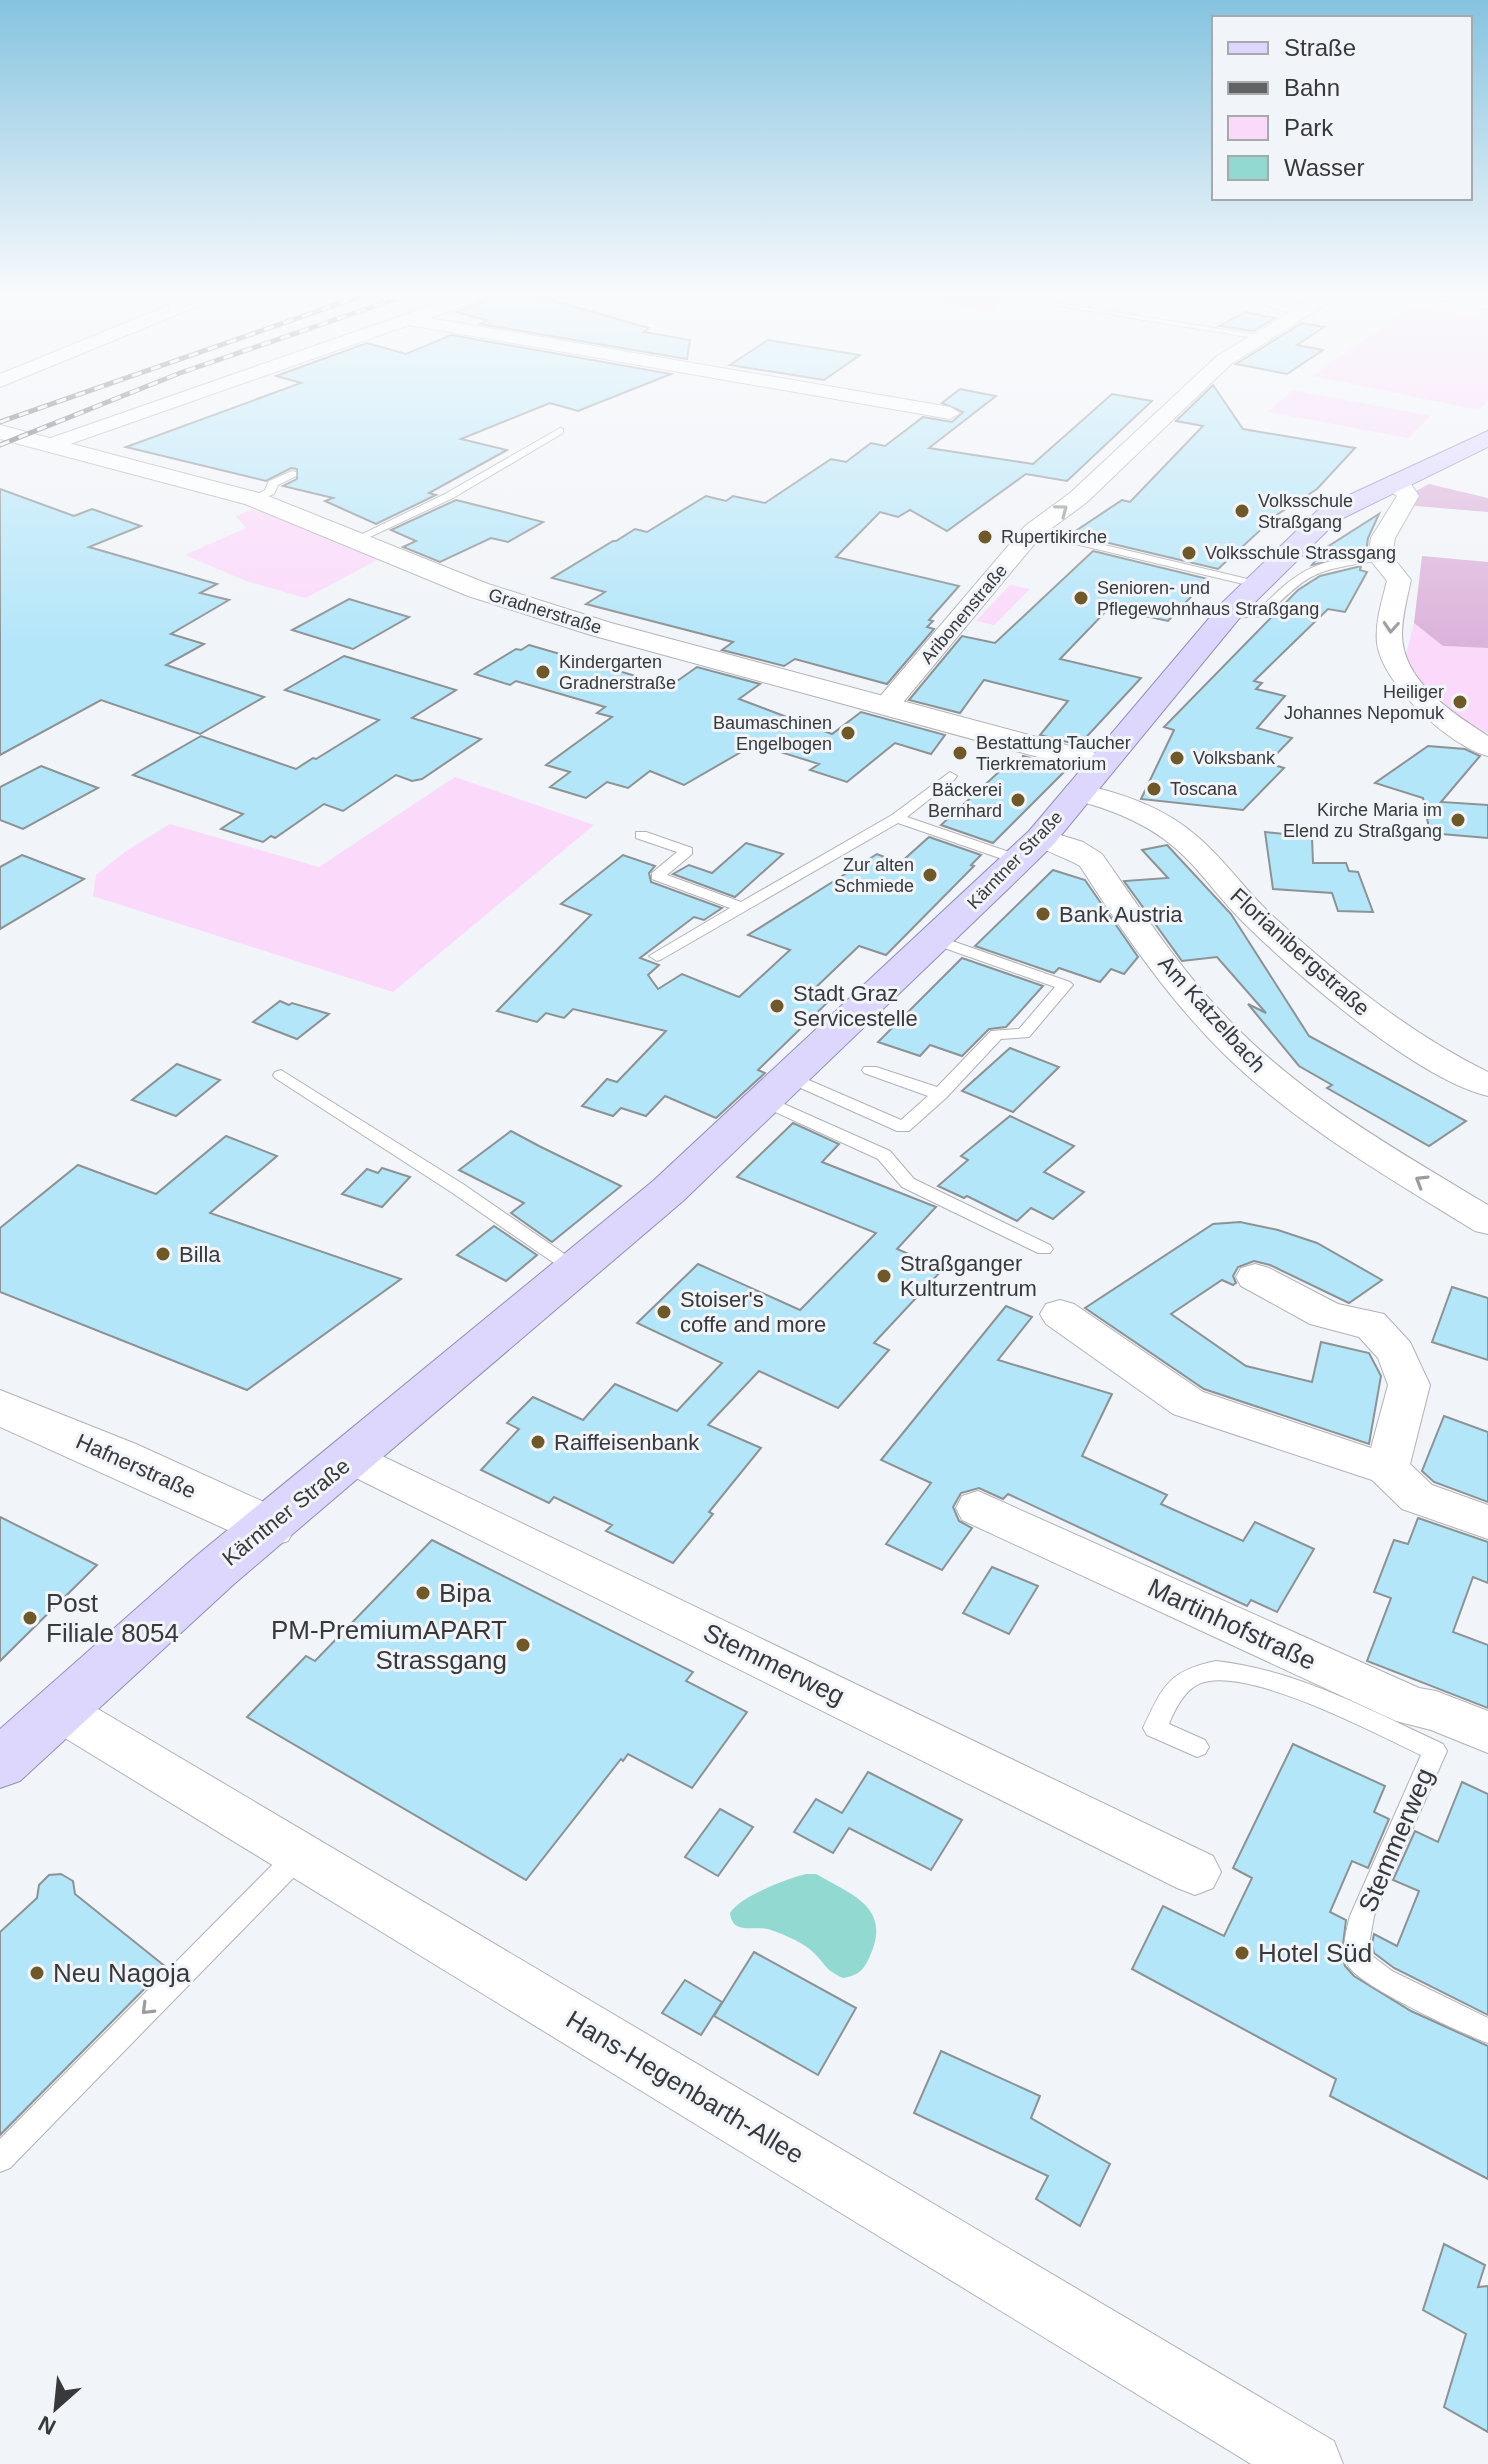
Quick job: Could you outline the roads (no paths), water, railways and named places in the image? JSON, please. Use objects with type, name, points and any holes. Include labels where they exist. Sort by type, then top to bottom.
[{"type":"main road","name":"Gradnerstraße","points":[[0,432],[254,499],[478,590],[601,629],[1100,764]]},
{"type":"main road","name":"Kärntner Straße","points":[[0,1764],[215,1570],[579,1267],[779,1089],[1030,849],[1228,614],[1328,515],[1488,438]]},
{"type":"main road","name":"Hafnerstraße","points":[[0,1407],[270,1527]]},
{"type":"street","points":[[49,445],[145,411]]},
{"type":"street","points":[[938,411],[950,413]]},
{"type":"street","name":"Aribonenstraße","points":[[886,706],[1033,531],[1078,498],[1170,411]]},
{"type":"street","points":[[1390,483],[1403,489],[1408,496],[1383,538],[1380,557],[1399,580],[1389,638],[1392,655],[1425,700],[1452,725],[1488,748]]},
{"type":"street","name":"Florianibergstraße","points":[[1077,792],[1109,799],[1166,828],[1198,852],[1238,901],[1265,926],[1373,1017],[1437,1060],[1488,1086]]},
{"type":"street","name":"Am Katzelbach","points":[[1030,849],[1083,853],[1203,1010],[1263,1071],[1328,1122],[1488,1222]]},
{"type":"street","points":[[1255,1277],[1325,1316],[1354,1324],[1370,1324],[1396,1352],[1409,1385],[1387,1469]]},
{"type":"street","points":[[1060,1314],[1188,1403],[1387,1469],[1417,1497],[1488,1522]]},
{"type":"street","name":"Stemmerweg","points":[[353,1458],[1195,1872]]},
{"type":"street","name":"Martinhofstraße","points":[[978,1508],[1413,1707],[1436,1711],[1488,1732]]},
{"type":"street","name":"Hans-Hegenbarth-Allee","points":[[59,1710],[1311,2464]]},
{"type":"lane","points":[[353,541],[449,496],[560,431]]},
{"type":"lane","points":[[254,499],[270,492],[273,483],[292,474]]},
{"type":"lane","points":[[1033,531],[1256,584]]},
{"type":"lane","points":[[1228,614],[1262,614],[1305,571],[1322,565],[1380,557]]},
{"type":"lane","points":[[657,956],[738,906],[897,818],[950,776]]},
{"type":"lane","points":[[897,818],[1030,849]]},
{"type":"lane","points":[[641,835],[687,851],[657,876],[738,906]]},
{"type":"lane","points":[[779,1089],[903,1127],[940,1094],[997,1034],[1023,1034],[1065,985],[935,940]]},
{"type":"lane","points":[[870,1070],[940,1094]]},
{"type":"lane","points":[[281,1075],[457,1188],[560,1259],[579,1267]]},
{"type":"lane","points":[[779,1089],[884,1155],[908,1183],[1044,1249]]},
{"type":"lane","name":"Stemmerweg","points":[[1197,1747],[1155,1728],[1178,1685],[1197,1673],[1223,1669],[1254,1673],[1294,1688],[1435,1751],[1362,1916],[1356,1944],[1359,1961],[1383,1979],[1488,2031]]},
{"type":"lane","points":[[0,2158],[299,1855]]},
{"type":"water","points":[[806,1874],[816,1874],[855,1896],[872,1914],[876,1925],[875,1939],[870,1956],[857,1974],[843,1978],[829,1970],[811,1950],[794,1940],[765,1929],[740,1927],[732,1920],[730,1913],[744,1900]]},
{"type":"railway","points":[[0,422],[32,411]]},
{"type":"railway","points":[[0,445],[85,411]]},
{"type":"place","name":"Volksschule Straßgang","points":[[1242,511]]},
{"type":"place","name":"Rupertikirche","points":[[985,537]]},
{"type":"place","name":"Volksschule Strassgang","points":[[1189,553]]},
{"type":"place","name":"Senioren- und Pflegewohnhaus Straßgang","points":[[1081,598]]},
{"type":"place","name":"Kindergarten Gradnerstraße","points":[[543,672]]},
{"type":"place","name":"Heiliger Johannes Nepomuk","points":[[1460,702]]},
{"type":"place","name":"Baumaschinen Engelbogen","points":[[848,733]]},
{"type":"place","name":"Bestattung Taucher Tierkrematorium","points":[[960,753]]},
{"type":"place","name":"Volksbank","points":[[1177,758]]},
{"type":"place","name":"Toscana","points":[[1154,789]]},
{"type":"place","name":"Bäckerei Bernhard","points":[[1018,800]]},
{"type":"place","name":"Kirche Maria im Elend zu Straßgang","points":[[1458,820]]},
{"type":"place","name":"Zur alten Schmiede","points":[[930,875]]},
{"type":"place","name":"Bank Austria","points":[[1043,914]]},
{"type":"place","name":"Stadt Graz Servicestelle","points":[[777,1006]]},
{"type":"place","name":"Billa","points":[[163,1254]]},
{"type":"place","name":"Straßganger Kulturzentrum","points":[[884,1276]]},
{"type":"place","name":"Stoiser's coffe and more","points":[[664,1312]]},
{"type":"place","name":"Raiffeisenbank","points":[[538,1442]]},
{"type":"place","name":"Bipa","points":[[423,1593]]},
{"type":"place","name":"Post Filiale 8054","points":[[30,1618]]},
{"type":"place","name":"PM-PremiumAPART Strassgang","points":[[523,1645]]},
{"type":"place","name":"Hotel Süd","points":[[1242,1953]]},
{"type":"place","name":"Neu Nagoja","points":[[37,1973]]}]
